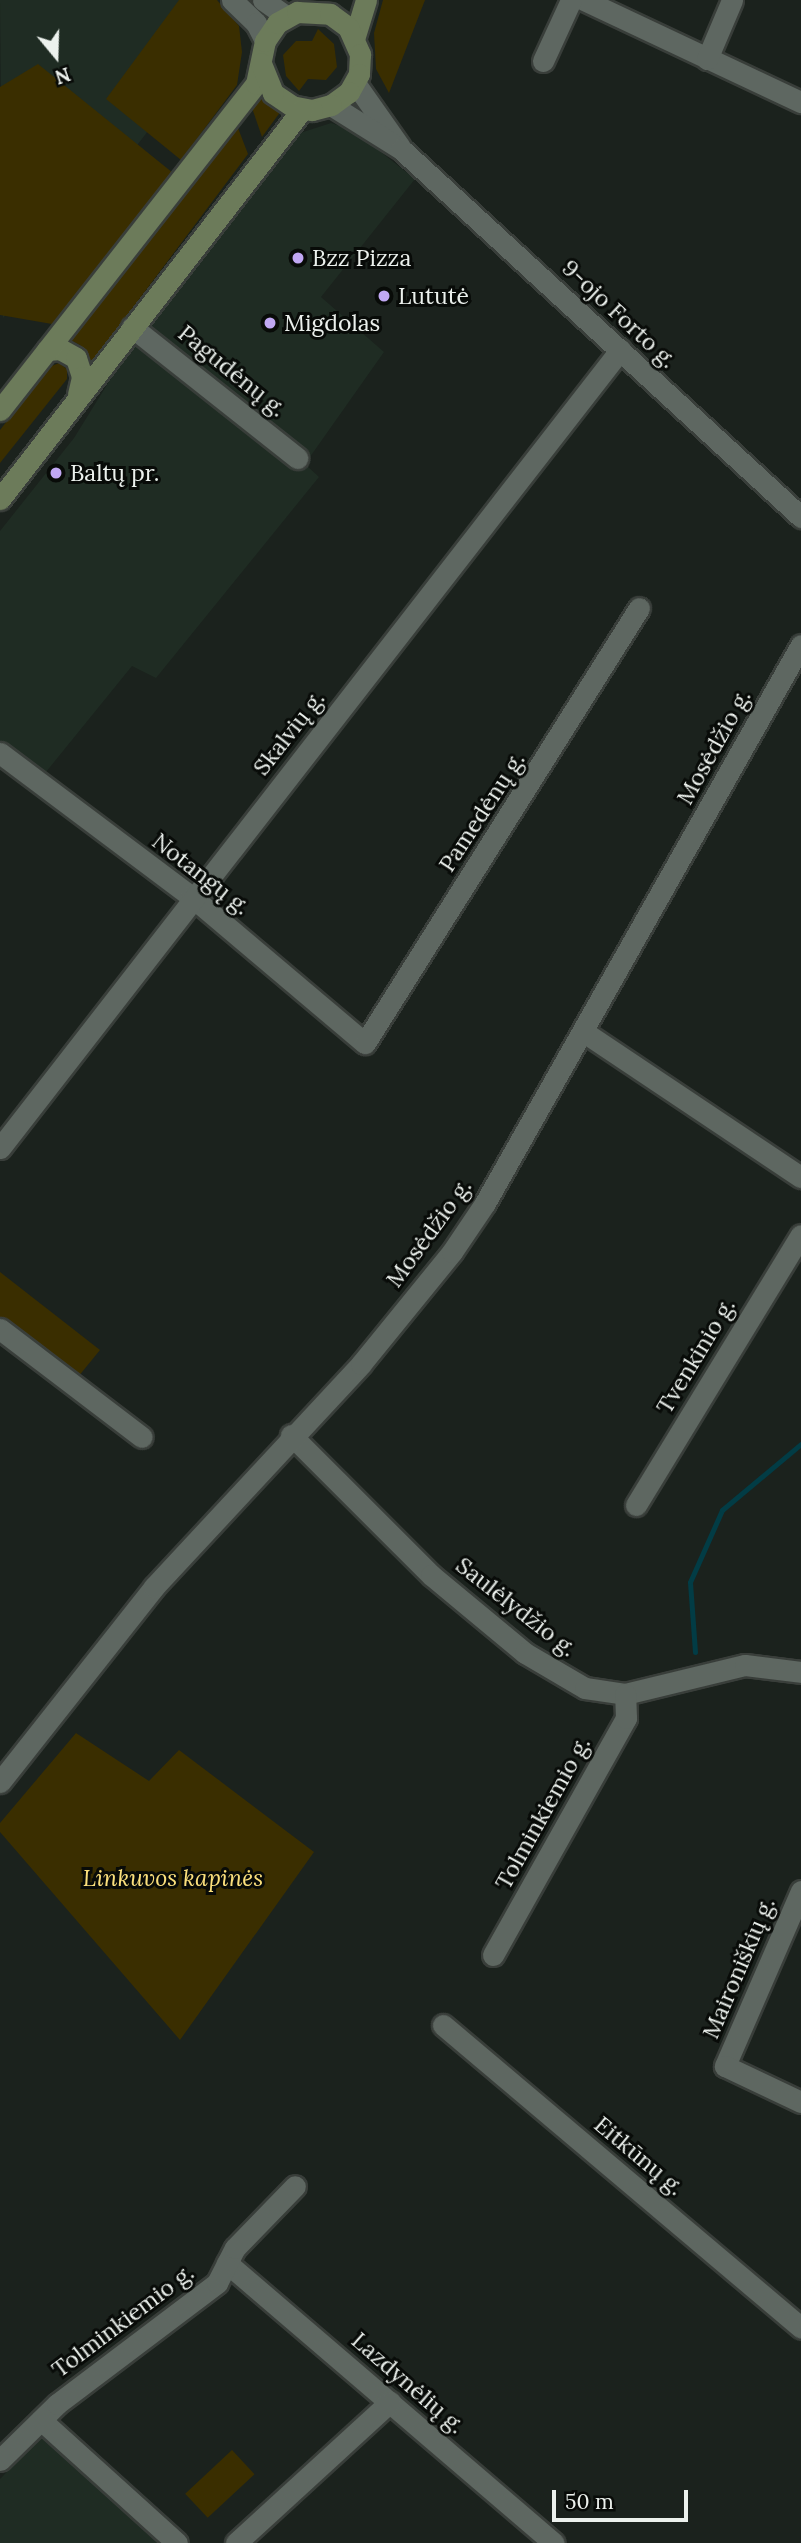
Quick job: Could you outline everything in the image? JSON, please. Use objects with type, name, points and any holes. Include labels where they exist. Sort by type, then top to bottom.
[{"type":"main road","points":[[261,63],[274,93],[302,109],[331,106],[355,83],[360,64],[355,36],[366,0]]},
{"type":"main road","points":[[0,410],[256,84],[265,41],[287,17],[313,5],[340,19],[355,36]]},
{"type":"main road","points":[[0,499],[302,109]]},
{"type":"main road","points":[[47,350],[60,349],[76,358],[82,377],[78,395]]},
{"type":"street","points":[[232,0],[256,23],[265,41]]},
{"type":"street","points":[[263,0],[287,17]]},
{"type":"street","points":[[543,61],[571,0]]},
{"type":"street","points":[[584,0],[801,102]]},
{"type":"street","points":[[707,58],[732,0]]},
{"type":"street","name":"9-ojo Forto g.","points":[[355,83],[401,149]]},
{"type":"street","name":"9-ojo Forto g.","points":[[331,106],[401,149],[801,517]]},
{"type":"street","name":"Pagudėnų g.","points":[[132,327],[297,458]]},
{"type":"street","name":"Skalvių g.","points":[[0,1148],[192,897],[620,350]]},
{"type":"street","name":"Pamedėnų g.","points":[[365,1043],[639,608]]},
{"type":"street","name":"Mosėdžio g.","points":[[0,1782],[154,1587],[291,1435],[361,1364],[452,1252],[485,1203],[584,1032],[801,645]]},
{"type":"street","name":"Notangų g.","points":[[0,753],[192,897],[365,1043]]},
{"type":"street","points":[[584,1032],[801,1177]]},
{"type":"street","name":"Tvenkinio g.","points":[[636,1504],[801,1235]]},
{"type":"street","points":[[0,1329],[142,1437]]},
{"type":"street","name":"Saulėlydžio g.","points":[[291,1435],[431,1575],[525,1653],[585,1688],[625,1694],[745,1665],[801,1672]]},
{"type":"street","name":"Tolminkiemio g.","points":[[493,1955],[626,1718],[625,1694]]},
{"type":"street","name":"Maironiškių g.","points":[[801,1891],[725,2066],[801,2102]]},
{"type":"street","name":"Eitkūnų g.","points":[[443,2025],[801,2328]]},
{"type":"street","name":"Tolminkiemio g.","points":[[0,2460],[41,2420],[217,2283],[235,2248],[295,2186]]},
{"type":"street","name":"Lazdynėlių g.","points":[[227,2263],[554,2543]]},
{"type":"street","points":[[236,2543],[390,2402]]},
{"type":"street","points":[[41,2420],[177,2543]]},
{"type":"shaded area","points":[[0,0],[197,0],[228,28],[3,318]]},
{"type":"shaded area","points":[[331,123],[353,130],[415,179],[321,297],[384,352],[305,464],[319,477],[156,678],[132,666],[46,772],[0,741],[0,531],[74,438],[126,354],[294,135]]},
{"type":"shaded area","points":[[42,2436],[161,2543],[0,2543],[0,2479]]},
{"type":"green space","points":[[179,0],[217,0],[239,26],[242,52],[237,85],[181,160],[106,99]]},
{"type":"green space","points":[[383,0],[425,0],[389,93],[376,69],[374,33]]},
{"type":"green space","points":[[318,29],[334,44],[337,67],[326,80],[308,79],[299,91],[286,76],[283,55],[296,41],[312,41]]},
{"type":"green space","points":[[38,64],[173,173],[52,324],[0,315],[0,87]]},
{"type":"green space","points":[[264,93],[281,111],[262,137],[252,108]]},
{"type":"green space","points":[[238,128],[248,154],[92,362],[80,345],[70,340]]},
{"type":"green space","points":[[59,363],[67,369],[67,379],[0,463],[0,430],[49,367]]},
{"type":"green space","points":[[0,1272],[100,1350],[78,1377],[0,1318]]},
{"type":"green space","name":"Linkuvos kapinės","points":[[76,1733],[149,1781],[179,1750],[314,1852],[180,2040],[0,1832],[0,1823]]},
{"type":"green space","points":[[232,2450],[255,2474],[208,2518],[185,2494]]},
{"type":"waterway","points":[[695,1652],[690,1582],[722,1510],[801,1444]]},
{"type":"place","name":"Bzz Pizza","points":[[298,258]]},
{"type":"place","name":"Lututė","points":[[384,296]]},
{"type":"place","name":"Migdolas","points":[[270,323]]},
{"type":"place","name":"Baltų pr.","points":[[56,473]]}]
